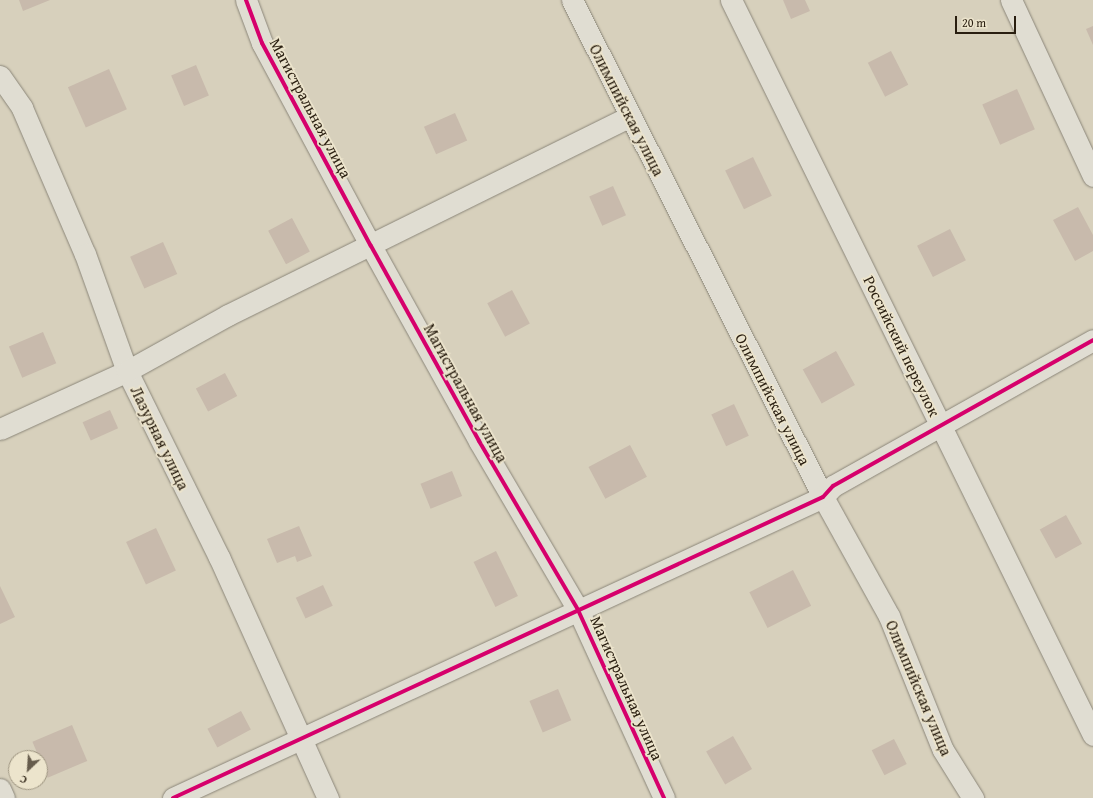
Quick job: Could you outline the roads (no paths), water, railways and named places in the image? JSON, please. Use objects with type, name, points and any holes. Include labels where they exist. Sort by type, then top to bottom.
[{"type":"street","name":"Магистральная улица","points":[[246,0],[262,43],[371,246],[479,441],[578,610],[664,798]]},
{"type":"street","name":"Олимпийская улица","points":[[572,0],[823,498],[890,616],[943,750],[973,798]]},
{"type":"street","name":"Российский переулок","points":[[731,0],[1093,735]]},
{"type":"street","points":[[1012,0],[1093,176]]},
{"type":"street","name":"Лазурная улица","points":[[0,76],[22,108],[82,247],[126,371],[219,557],[328,798]]},
{"type":"street","points":[[0,429],[126,371],[228,315],[371,246],[494,181],[630,116]]},
{"type":"street","points":[[173,798],[303,740],[578,610],[823,498],[833,486],[1093,340]]},
{"type":"street","points":[[0,789],[4,798]]}]
